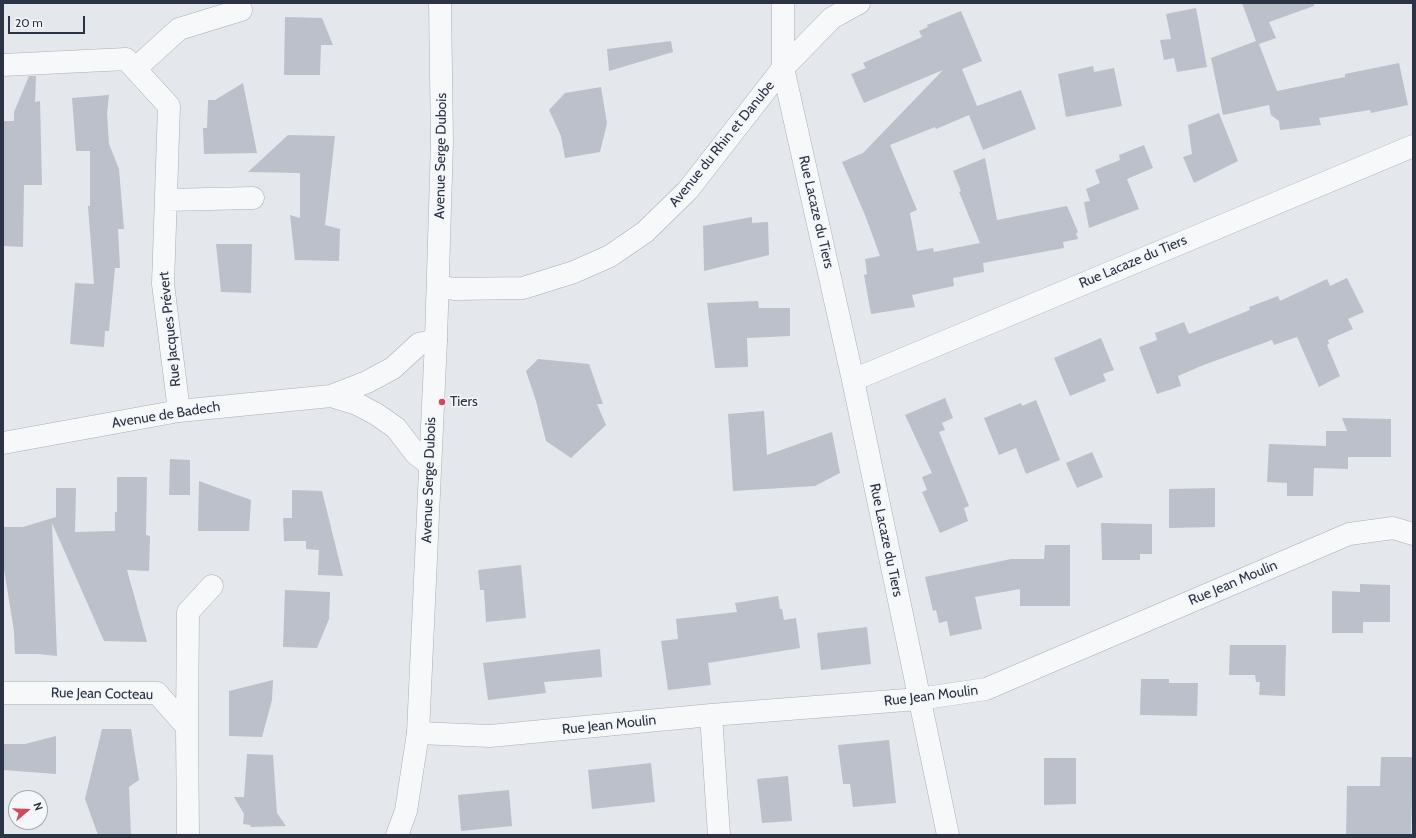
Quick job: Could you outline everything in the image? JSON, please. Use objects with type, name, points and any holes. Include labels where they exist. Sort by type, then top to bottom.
[{"type":"street","name":"Avenue Serge Dubois","points":[[398,835],[406,811],[418,733],[438,287],[442,142],[440,3]]},
{"type":"street","name":"Avenue du Rhin et Danube","points":[[783,3],[783,68]]},
{"type":"street","name":"Avenue du Rhin et Danube","points":[[438,287],[456,289],[522,288],[574,272],[610,256],[645,232],[688,190],[783,68],[832,18],[859,3]]},
{"type":"street","points":[[135,69],[179,28],[242,10]]},
{"type":"street","name":"Rue Jacques Prévert","points":[[3,65],[126,59],[168,106],[163,284],[179,411]]},
{"type":"street","name":"Rue Lacaze du Tiers","points":[[783,68],[853,380],[948,835]]},
{"type":"street","name":"Rue Lacaze du Tiers","points":[[853,380],[1413,146]]},
{"type":"street","points":[[166,200],[253,198]]},
{"type":"street","points":[[331,396],[367,382],[393,368],[420,344],[436,340]]},
{"type":"street","points":[[331,396],[357,404],[376,414],[396,428],[416,454],[429,464]]},
{"type":"street","name":"Avenue de Badech","points":[[3,444],[179,411],[331,396]]},
{"type":"street","name":"Rue Jean Moulin","points":[[418,733],[490,736],[711,715],[919,699],[986,689],[1349,534],[1393,528],[1413,534]]},
{"type":"street","points":[[188,835],[188,612],[212,586]]},
{"type":"street","name":"Rue Jean Cocteau","points":[[3,693],[157,693],[188,727]]},
{"type":"street","points":[[711,715],[719,835]]},
{"type":"building","points":[[1242,3],[1314,3],[1314,6],[1269,22],[1276,38],[1259,44],[1277,91],[1345,77],[1345,74],[1399,63],[1408,105],[1371,113],[1370,110],[1319,118],[1321,125],[1280,130],[1279,121],[1271,115],[1269,105],[1223,115],[1211,58],[1256,41]]},
{"type":"building","points":[[1196,8],[1207,67],[1177,72],[1174,58],[1164,60],[1160,40],[1171,39],[1166,14]]},
{"type":"building","points":[[961,11],[982,61],[962,69],[977,106],[1021,90],[1036,129],[983,150],[969,115],[936,129],[935,127],[890,145],[917,210],[910,213],[917,251],[933,248],[934,252],[980,243],[959,192],[961,191],[953,171],[985,158],[997,220],[1067,206],[1078,232],[1076,233],[1078,239],[1063,242],[1064,248],[983,263],[984,272],[953,278],[954,286],[912,295],[915,307],[871,314],[864,275],[867,274],[865,259],[880,256],[865,215],[842,162],[863,153],[943,70],[864,103],[851,74],[866,68],[863,63],[922,37],[919,31],[928,27],[927,25]]},
{"type":"building","points":[[285,17],[322,18],[333,45],[321,45],[320,75],[284,75]]},
{"type":"building","points":[[671,41],[673,52],[609,71],[607,49]]},
{"type":"building","points":[[1093,66],[1094,72],[1114,68],[1122,106],[1066,117],[1058,74]]},
{"type":"building","points":[[29,76],[36,76],[35,102],[40,101],[42,185],[24,185],[23,247],[3,246],[3,121],[14,121],[14,112]]},
{"type":"building","points":[[243,83],[257,153],[204,154],[203,128],[207,128],[208,100],[215,100]]},
{"type":"building","points":[[601,87],[607,123],[600,152],[565,158],[561,136],[549,110],[565,93]]},
{"type":"building","points":[[109,95],[107,113],[109,144],[119,169],[124,229],[118,229],[120,268],[115,268],[109,331],[105,331],[104,347],[70,344],[75,283],[94,284],[88,206],[90,206],[90,151],[76,151],[72,98]]},
{"type":"building","points":[[1219,113],[1238,161],[1194,183],[1183,157],[1192,154],[1188,125]]},
{"type":"building","points":[[288,135],[335,136],[325,225],[340,229],[339,261],[295,260],[290,215],[300,218],[300,173],[248,172]]},
{"type":"building","points":[[1144,145],[1153,168],[1127,179],[1139,209],[1089,228],[1084,202],[1090,201],[1086,189],[1100,183],[1095,170],[1120,160],[1119,155]]},
{"type":"building","points":[[752,217],[752,223],[768,222],[769,255],[704,271],[703,226]]},
{"type":"building","points":[[216,244],[252,244],[251,293],[221,292]]},
{"type":"building","points":[[1347,278],[1364,312],[1348,319],[1353,329],[1328,340],[1329,344],[1327,345],[1340,376],[1319,387],[1297,337],[1274,345],[1272,340],[1201,366],[1178,376],[1181,386],[1157,394],[1139,347],[1157,340],[1155,333],[1184,322],[1189,334],[1250,310],[1249,307],[1278,296],[1280,301],[1327,279],[1330,286]]},
{"type":"building","points":[[758,301],[759,308],[790,308],[790,336],[747,338],[748,367],[715,368],[707,303]]},
{"type":"building","points":[[1101,338],[1114,370],[1103,374],[1106,381],[1070,396],[1054,358]]},
{"type":"building","points":[[538,359],[589,364],[603,404],[597,404],[606,425],[571,458],[546,441],[536,401],[526,371]]},
{"type":"building","points":[[945,398],[953,418],[942,423],[945,430],[939,432],[969,506],[964,508],[968,521],[940,533],[922,492],[927,490],[922,477],[932,473],[905,415]]},
{"type":"building","points":[[1036,400],[1060,460],[1026,474],[1016,448],[999,455],[984,418],[1021,403],[1022,406]]},
{"type":"building","points":[[764,411],[767,455],[832,432],[840,473],[815,486],[733,491],[728,414]]},
{"type":"building","points":[[1342,418],[1391,419],[1391,457],[1348,457],[1348,469],[1314,468],[1313,496],[1287,496],[1287,483],[1267,482],[1269,444],[1326,446],[1326,431],[1347,431]]},
{"type":"building","points":[[1092,452],[1103,477],[1077,488],[1066,463]]},
{"type":"building","points":[[170,459],[190,460],[190,495],[169,495]]},
{"type":"building","points":[[117,477],[147,477],[146,535],[150,536],[149,571],[127,570],[147,642],[104,641],[52,523],[57,656],[15,654],[14,631],[3,563],[3,527],[23,527],[56,517],[56,488],[76,488],[75,532],[115,531],[115,512],[117,512]]},
{"type":"building","points":[[199,481],[251,500],[249,531],[198,531]]},
{"type":"building","points":[[1215,488],[1215,527],[1169,528],[1169,489]]},
{"type":"building","points":[[292,490],[322,491],[343,576],[318,575],[319,550],[306,549],[306,541],[284,541],[283,518],[292,518]]},
{"type":"building","points":[[1101,523],[1152,524],[1152,554],[1140,554],[1140,560],[1102,560]]},
{"type":"building","points":[[1045,545],[1070,545],[1070,606],[1020,606],[1020,589],[975,597],[982,629],[950,636],[947,621],[939,623],[936,610],[933,611],[925,577],[1011,559],[1044,559]]},
{"type":"building","points":[[521,565],[526,618],[486,622],[484,590],[480,590],[478,570]]},
{"type":"building","points":[[1360,584],[1390,585],[1390,622],[1363,622],[1363,633],[1332,633],[1332,591],[1360,592]]},
{"type":"building","points":[[285,590],[330,592],[329,619],[317,648],[283,647]]},
{"type":"building","points":[[778,596],[780,609],[782,609],[784,620],[796,618],[800,648],[708,663],[711,685],[668,690],[661,641],[678,639],[676,619],[737,612],[735,603]]},
{"type":"building","points":[[867,627],[871,664],[821,670],[817,633]]},
{"type":"building","points":[[1230,645],[1286,645],[1285,696],[1259,695],[1260,682],[1256,682],[1255,675],[1229,675]]},
{"type":"building","points":[[600,649],[602,677],[544,682],[546,693],[488,700],[483,663]]},
{"type":"building","points":[[1141,679],[1169,679],[1169,683],[1198,683],[1197,716],[1140,715]]},
{"type":"building","points":[[273,680],[272,700],[262,737],[229,736],[229,691]]},
{"type":"building","points":[[102,729],[131,729],[139,780],[129,787],[131,835],[98,835],[85,799]]},
{"type":"building","points":[[56,736],[56,774],[3,770],[3,744],[25,744]]},
{"type":"building","points":[[889,740],[896,803],[853,807],[850,784],[843,784],[838,745]]},
{"type":"building","points":[[247,754],[273,755],[277,813],[286,826],[251,827],[250,825],[243,824],[244,814],[234,797],[244,797]]},
{"type":"building","points":[[1381,757],[1413,757],[1411,835],[1346,835],[1347,786],[1380,786]]},
{"type":"building","points":[[1044,758],[1076,758],[1076,804],[1044,805]]},
{"type":"building","points":[[651,763],[655,802],[592,809],[588,770]]},
{"type":"building","points":[[788,776],[792,821],[762,823],[757,779]]},
{"type":"building","points":[[509,790],[512,826],[461,831],[458,795]]},
{"type":"place","name":"Tiers","points":[[442,402]]}]
